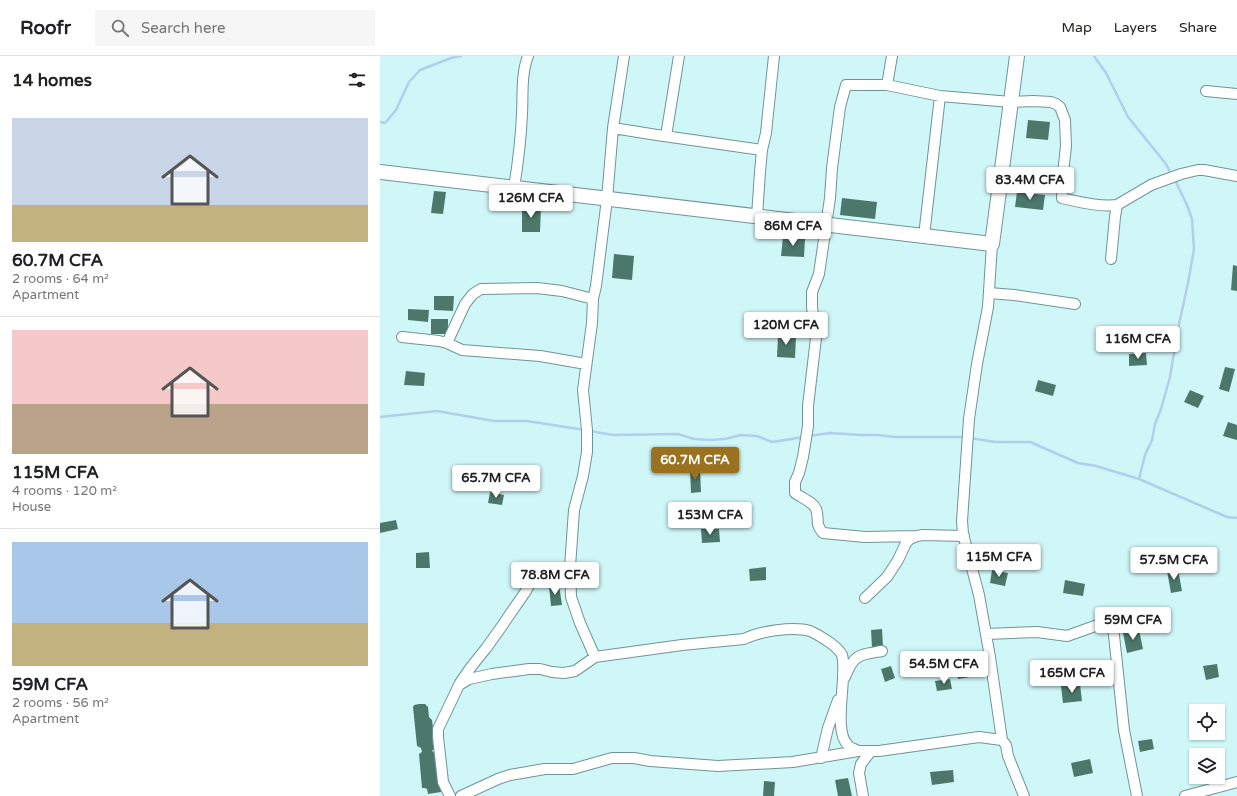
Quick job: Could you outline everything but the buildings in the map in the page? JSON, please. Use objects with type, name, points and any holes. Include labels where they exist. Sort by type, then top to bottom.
[{"type":"street","points":[[514,188],[521,138],[523,80],[525,62],[528,56]]},
{"type":"street","points":[[595,657],[581,628],[571,597],[570,567],[574,510],[583,476],[587,452],[587,430],[583,390],[624,56]]},
{"type":"street","points":[[666,136],[679,56]]},
{"type":"street","points":[[757,216],[762,150],[766,133],[774,56]]},
{"type":"street","points":[[887,85],[892,56]]},
{"type":"street","points":[[1017,56],[992,244],[989,293],[969,418],[962,522],[964,536],[979,595],[1002,740],[1006,745],[1008,756],[1024,796]]},
{"type":"street","points":[[964,536],[938,535],[865,537],[824,533],[818,528],[816,509],[811,502],[795,493],[795,482],[799,473],[807,432],[808,406],[816,338],[812,307],[812,292],[818,274],[830,198],[832,168],[840,107],[846,85],[887,85],[940,96],[1011,102],[1051,102],[1060,107],[1066,120],[1066,146],[1062,198],[1098,205],[1117,205],[1151,185],[1181,174],[1204,170],[1237,176]]},
{"type":"street","points":[[1206,91],[1237,94]]},
{"type":"street","points":[[924,236],[940,96]]},
{"type":"street","points":[[614,128],[762,150]]},
{"type":"street","points":[[380,172],[992,244]]},
{"type":"street","points":[[1112,259],[1117,205]]},
{"type":"street","points":[[447,343],[465,304],[473,294],[481,289],[537,288],[562,291],[593,299]]},
{"type":"street","points":[[989,293],[1075,304]]},
{"type":"street","points":[[402,337],[439,341],[462,350],[540,356],[586,364]]},
{"type":"street","points":[[865,598],[887,577],[898,560],[906,543],[917,536]]},
{"type":"street","points":[[450,796],[443,782],[438,729],[458,685],[487,647],[526,591],[538,568]]},
{"type":"street","points":[[986,634],[1037,632],[1067,636],[1096,626],[1110,623],[1113,626],[1124,730],[1137,796]]},
{"type":"street","points":[[458,685],[469,679],[504,672],[540,669],[564,673],[575,671],[595,657],[744,638],[772,631],[796,629],[810,631],[822,637],[842,653],[841,730],[846,744],[858,751]]},
{"type":"street","points":[[843,660],[855,659],[862,655],[882,651]]},
{"type":"street","points":[[821,758],[828,728],[840,697],[842,685],[849,668],[855,659]]},
{"type":"street","points":[[461,796],[510,775],[545,769],[572,769],[612,758],[634,758],[650,761],[718,766],[793,762],[858,751],[871,751],[979,737],[1002,740]]},
{"type":"street","points":[[863,796],[859,773],[861,764],[871,751]]},
{"type":"street","points":[[1185,796],[1237,782]]},
{"type":"waterway","points":[[380,122],[385,123],[396,110],[409,82],[420,70],[451,58],[461,56]]},
{"type":"waterway","points":[[1094,56],[1106,73],[1128,117],[1166,164],[1171,174]]},
{"type":"waterway","points":[[1139,479],[1145,455],[1152,440],[1155,424],[1170,377],[1194,249],[1192,219],[1174,178]]},
{"type":"waterway","points":[[380,417],[437,411],[494,421],[527,421],[585,430]]},
{"type":"waterway","points":[[590,431],[613,435],[678,434],[694,439],[710,440],[725,439],[741,435],[757,436],[772,442],[804,437]]},
{"type":"waterway","points":[[809,436],[830,433],[894,437],[965,437]]},
{"type":"waterway","points":[[970,438],[995,442],[1030,442],[1078,463],[1096,466],[1139,479],[1227,517],[1237,518]]}]
